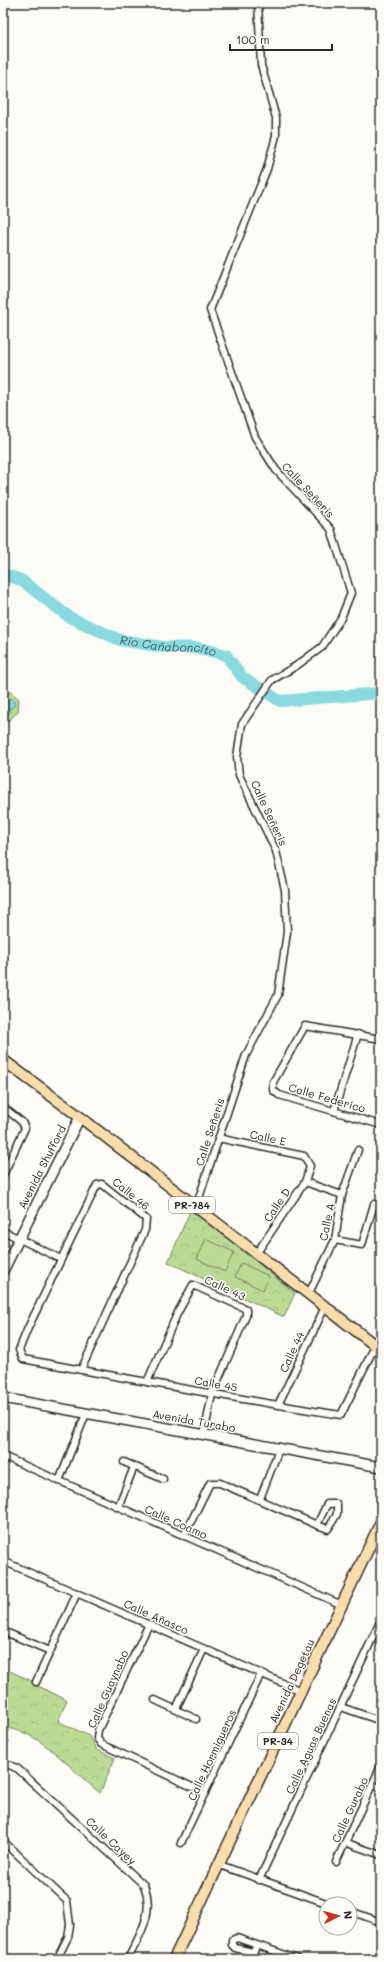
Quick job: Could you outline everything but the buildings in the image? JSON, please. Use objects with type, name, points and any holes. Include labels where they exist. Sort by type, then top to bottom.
[{"type":"main road","name":"PR-784","points":[[3,1060],[80,1117],[378,1348]]},
{"type":"main road","name":"Avenida Degetau","points":[[174,1959],[220,1865],[381,1522]]},
{"type":"street","name":"Calle Señeris","points":[[196,1207],[246,1055],[278,995],[286,932],[285,890],[276,851],[240,775],[237,757],[242,724],[256,701],[272,680],[296,666],[322,646],[341,618],[351,593],[331,529],[276,470],[256,438],[210,310],[267,169],[276,136],[276,118],[262,65],[258,3]]},
{"type":"street","name":"Calle Federico","points":[[381,1039],[305,1026],[273,1082],[273,1090],[279,1095],[381,1124]]},
{"type":"street","points":[[334,1111],[358,1034]]},
{"type":"street","points":[[3,1107],[22,1122],[25,1128],[3,1175]]},
{"type":"street","name":"Avenida Shufford","points":[[3,1271],[80,1117]]},
{"type":"street","name":"Calle E","points":[[218,1138],[304,1156],[310,1166]]},
{"type":"street","name":"Calle A","points":[[308,1295],[335,1240],[342,1195],[358,1150]]},
{"type":"street","name":"Calle D","points":[[256,1254],[305,1182],[310,1166]]},
{"type":"street","points":[[305,1182],[342,1195]]},
{"type":"street","name":"Calle 46","points":[[19,1350],[97,1185],[102,1184],[146,1219],[145,1230],[81,1370]]},
{"type":"street","points":[[335,1240],[362,1245],[374,1204]]},
{"type":"street","points":[[3,1231],[61,1259]]},
{"type":"street","name":"Calle 43","points":[[147,1382],[178,1312],[193,1285],[246,1309],[246,1316],[212,1394],[204,1436]]},
{"type":"street","name":"Calle 44","points":[[278,1406],[325,1307]]},
{"type":"street","name":"Calle 45","points":[[19,1350],[23,1359],[278,1406],[341,1415],[378,1348]]},
{"type":"street","name":"Avenida Turabo","points":[[3,1398],[204,1436],[381,1467]]},
{"type":"street","points":[[59,1481],[86,1414]]},
{"type":"street","points":[[260,1499],[279,1449]]},
{"type":"street","name":"Calle Coamo","points":[[3,1456],[342,1605]]},
{"type":"street","points":[[124,1462],[163,1479]]},
{"type":"street","points":[[118,1507],[134,1467]]},
{"type":"street","points":[[184,1536],[210,1483],[220,1483],[260,1499],[317,1525]]},
{"type":"street","name":"Calle Añasco","points":[[3,1561],[301,1691]]},
{"type":"street","points":[[36,1682],[78,1594]]},
{"type":"street","name":"Calle Aguas Buenas","points":[[259,1880],[381,1621]]},
{"type":"street","name":"Calle Guaynabo","points":[[149,1624],[98,1730],[97,1738],[101,1744],[205,1793]]},
{"type":"street","points":[[3,1631],[50,1651]]},
{"type":"street","points":[[176,1709],[204,1649]]},
{"type":"street","name":"Calle Hormigueros","points":[[181,1843],[261,1674]]},
{"type":"street","points":[[155,1700],[196,1719]]},
{"type":"street","points":[[341,1707],[381,1721]]},
{"type":"street","name":"Calle Cayey","points":[[3,1762],[18,1769],[144,1885],[148,1896],[148,1913],[128,1959]]},
{"type":"street","name":"Calle Gurabo","points":[[336,1862],[381,1766]]},
{"type":"street","points":[[372,1785],[381,1788]]},
{"type":"street","points":[[3,1841],[67,1901],[70,1925],[68,1937],[57,1959]]},
{"type":"street","points":[[346,1843],[381,1855]]},
{"type":"street","points":[[220,1865],[318,1900]]},
{"type":"street","points":[[358,1914],[381,1922]]},
{"type":"street","points":[[253,1952],[235,1948],[232,1945],[232,1940],[237,1938],[297,1959]]},
{"type":"street","points":[[251,1959],[257,1944]]},
{"type":"green space","points":[[11,692],[19,699],[18,712],[8,721],[3,722],[4,700],[7,694]]},
{"type":"green space","points":[[191,1209],[295,1293],[284,1317],[168,1262]]},
{"type":"green space","points":[[206,1239],[234,1252],[225,1272],[197,1259]]},
{"type":"green space","points":[[241,1263],[269,1276],[263,1290],[235,1277]]},
{"type":"green space","points":[[3,1668],[32,1681],[32,1683],[67,1700],[58,1721],[89,1736],[97,1750],[115,1758],[100,1793],[44,1744],[22,1732],[3,1727]]},
{"type":"water","points":[[11,698],[14,700],[15,705],[10,709],[9,713],[6,714],[3,710],[3,705]]},
{"type":"waterway","name":"Río Cañaboncito","points":[[3,574],[21,580],[69,617],[120,640],[163,647],[199,648],[226,655],[242,677],[280,701],[381,693]]}]
